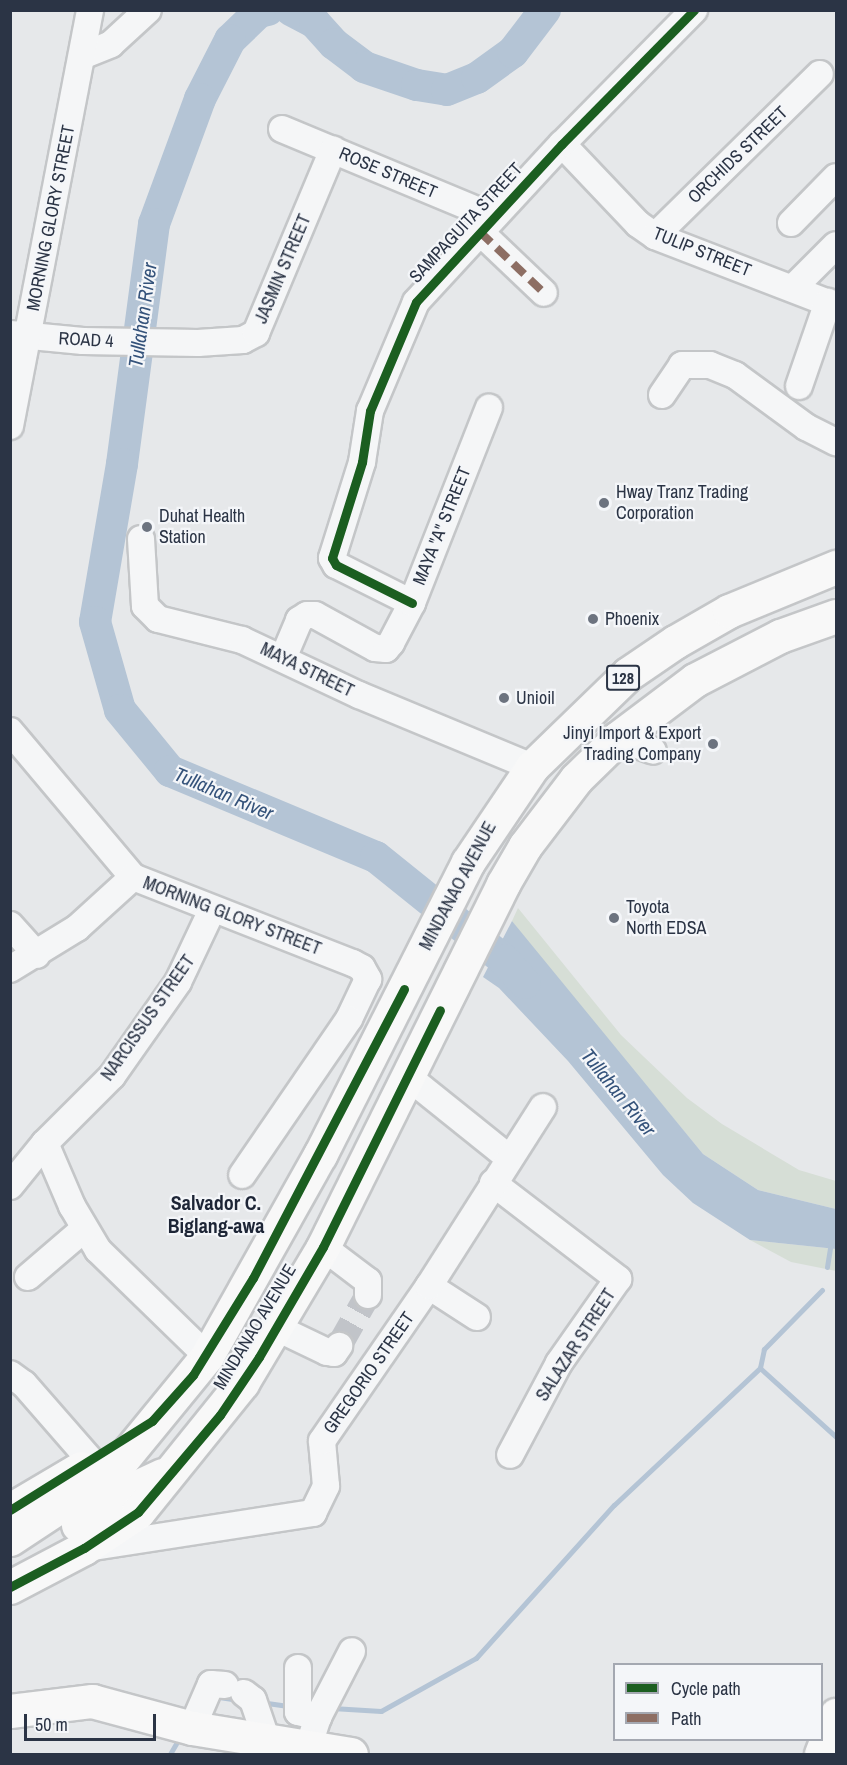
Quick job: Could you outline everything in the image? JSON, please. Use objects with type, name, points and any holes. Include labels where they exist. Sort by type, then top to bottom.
[{"type":"main road","name":"MINDANAO AVENUE","points":[[10,1539],[113,1471],[207,1356],[320,1155],[468,862],[508,797],[532,767],[628,674],[675,642],[755,599],[837,567]]},
{"type":"main road","points":[[780,636],[803,613],[837,598]]},
{"type":"main road","name":"MINDANAO AVENUE","points":[[10,1587],[84,1548],[138,1512],[220,1415],[277,1328],[323,1246],[503,884],[551,811],[618,738],[695,680],[780,636],[837,616]]},
{"type":"main road","points":[[320,1155],[358,1176]]},
{"type":"main road","name":"MINDANAO AVENUE","points":[[10,1510],[92,1461],[152,1421]]},
{"type":"main road","name":"MINDANAO AVENUE","points":[[10,1564],[128,1491],[170,1472]]},
{"type":"main road","points":[[10,1711],[92,1701],[192,1728],[351,1755]]},
{"type":"main road","points":[[821,1755],[837,1715]]},
{"type":"street","name":"MORNING GLORY STREET","points":[[11,422],[20,335],[82,57],[90,10]]},
{"type":"street","points":[[82,57],[111,44],[148,10]]},
{"type":"street","name":"SAMPAGUITA STREET","points":[[412,603],[336,565],[333,548],[362,462],[370,411],[416,302],[562,144],[694,10]]},
{"type":"street","name":"ORCHIDS STREET","points":[[655,236],[820,74]]},
{"type":"street","name":"ROSE STREET","points":[[282,129],[333,150],[487,225]]},
{"type":"street","name":"TULIP STREET","points":[[562,144],[638,224],[655,236],[794,287],[832,304]]},
{"type":"street","name":"JASMIN STREET","points":[[198,343],[243,340],[256,333],[333,150]]},
{"type":"street","points":[[791,222],[833,187]]},
{"type":"street","points":[[487,225],[544,292]]},
{"type":"street","points":[[794,287],[837,245]]},
{"type":"street","points":[[799,386],[832,304]]},
{"type":"street","name":"ROAD 4","points":[[20,335],[83,341],[198,343]]},
{"type":"street","points":[[662,395],[682,365],[710,365],[735,375],[806,427],[837,442]]},
{"type":"street","name":"MAYA \"A\" STREET","points":[[284,656],[299,620],[307,615],[315,615],[375,648],[386,649],[412,603],[489,408]]},
{"type":"street","name":"MAYA STREET","points":[[141,539],[145,606],[151,614],[166,622],[227,635],[284,656],[359,695],[532,767]]},
{"type":"street","name":"MORNING GLORY STREET","points":[[10,731],[133,877],[212,910],[353,963],[368,979],[349,1019],[242,1175]]},
{"type":"street","points":[[618,738],[653,751]]},
{"type":"street","points":[[10,969],[38,955],[77,928],[133,877]]},
{"type":"street","name":"NARCISSUS STREET","points":[[10,1186],[45,1143],[112,1076],[178,982],[212,910]]},
{"type":"street","points":[[10,925],[38,955]]},
{"type":"street","points":[[407,1076],[509,1158]]},
{"type":"street","name":"GREGORIO STREET","points":[[84,1548],[313,1513],[326,1486],[322,1441],[429,1286],[543,1107]]},
{"type":"street","points":[[45,1143],[84,1229],[113,1266],[207,1356]]},
{"type":"street","name":"SALAZAR STREET","points":[[493,1183],[618,1279],[559,1363],[510,1455]]},
{"type":"street","points":[[28,1277],[84,1229]]},
{"type":"street","points":[[323,1246],[368,1281],[368,1295]]},
{"type":"street","points":[[429,1286],[477,1317]]},
{"type":"street","points":[[277,1328],[327,1352],[334,1353],[339,1346]]},
{"type":"street","points":[[10,1374],[31,1391],[92,1461]]},
{"type":"street","points":[[308,1747],[318,1717],[352,1651]]},
{"type":"street","points":[[298,1668],[298,1712],[318,1717]]},
{"type":"street","points":[[192,1728],[211,1684],[235,1689],[252,1697],[267,1741]]},
{"type":"shaded area","points":[[518,908],[621,1035],[687,1098],[722,1124],[799,1170],[836,1181],[836,1209],[758,1190],[703,1154],[529,945],[512,921]]},
{"type":"shaded area","points":[[750,1240],[836,1249],[836,1271],[791,1262]]},
{"type":"water","points":[[512,921],[703,1154],[758,1190],[836,1209],[836,1249],[750,1240],[693,1203],[663,1175],[568,1061],[499,988],[483,977]]},
{"type":"waterway","name":"Tullahan River","points":[[268,10],[259,12],[230,40],[200,99],[154,224],[122,464],[95,622],[120,710],[170,771],[376,857],[504,960],[525,983]]},
{"type":"waterway","name":"Tullahan River","points":[[291,10],[315,23],[334,44],[364,67],[417,85],[447,90],[477,78],[513,52],[545,10]]},
{"type":"waterway","points":[[827,1267],[831,1242]]},
{"type":"waterway","points":[[822,1290],[764,1349],[760,1368],[836,1437]]},
{"type":"waterway","points":[[332,1708],[381,1711],[476,1658],[614,1505],[760,1368]]},
{"type":"waterway","points":[[219,1697],[239,1700]]},
{"type":"waterway","points":[[260,1702],[290,1706]]},
{"type":"waterway","points":[[170,1754],[181,1735]]},
{"type":"tunnel","points":[[339,1346],[368,1295]]},
{"type":"marked path","points":[[480,232],[544,293]]},
{"type":"cycle path","points":[[412,603],[336,565],[332,558],[362,462],[370,411],[416,302],[562,144],[694,10]]},
{"type":"cycle path","points":[[10,1510],[152,1421],[193,1375],[253,1278],[404,989]]},
{"type":"cycle path","points":[[10,1587],[84,1548],[138,1512],[220,1415],[259,1357],[323,1247],[440,1010]]},
{"type":"place","name":"Hway Tranz Trading Corporation","points":[[604,503]]},
{"type":"place","name":"Duhat Health Station","points":[[147,527]]},
{"type":"place","name":"Phoenix","points":[[593,619]]},
{"type":"place","name":"Unioil","points":[[504,698]]},
{"type":"place","name":"Jinyi Import & Export Trading Company","points":[[713,744]]},
{"type":"place","name":"Toyota North EDSA","points":[[614,918]]},
{"type":"district","name":"Salvador C. Biglang-awa","points":[[216,1214]]}]
